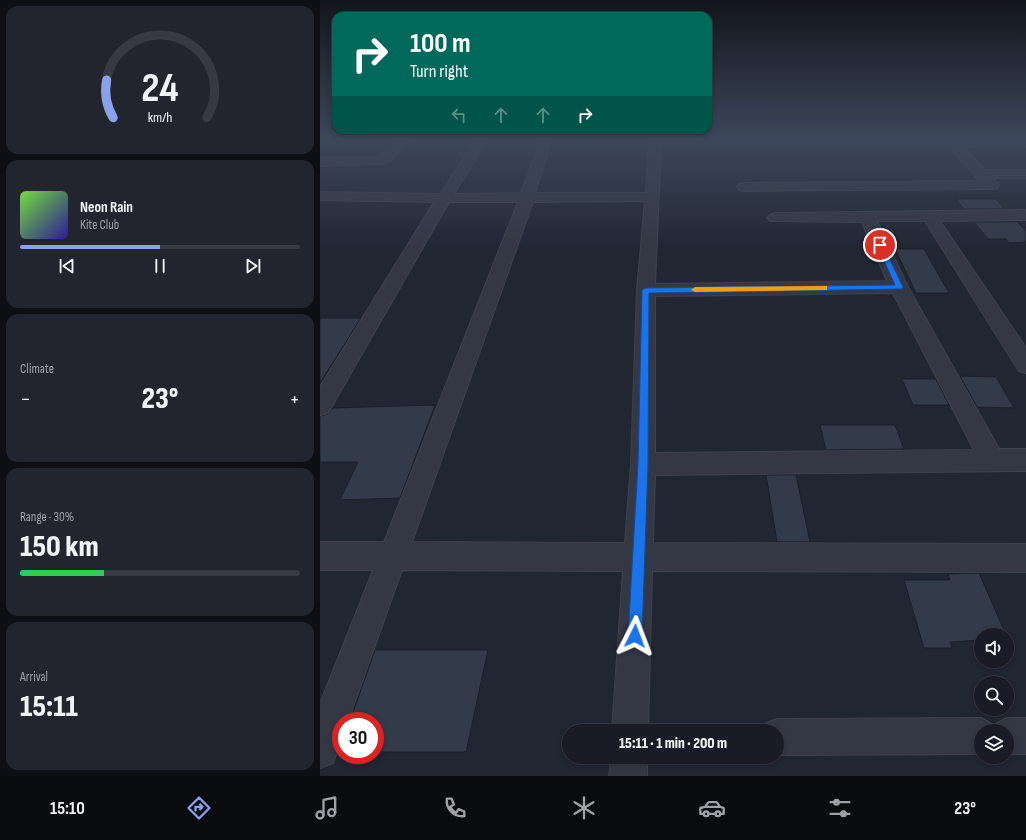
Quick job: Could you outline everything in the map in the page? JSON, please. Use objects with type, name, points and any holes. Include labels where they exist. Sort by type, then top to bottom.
[{"type":"street","points":[[320,406],[458,176]]},
{"type":"street","points":[[320,750],[533,176]]},
{"type":"street","points":[[630,724],[643,464],[646,290],[654,176]]},
{"type":"street","points":[[984,176],[1023,215]]},
{"type":"street","points":[[744,187],[1000,193]]},
{"type":"street","points":[[320,209],[327,196],[444,198],[653,197]]},
{"type":"street","points":[[775,218],[1023,215]]},
{"type":"street","points":[[867,216],[900,287],[992,460]]},
{"type":"street","points":[[930,217],[1026,365]]},
{"type":"street","points":[[646,290],[900,287]]},
{"type":"street","points":[[643,464],[1026,460]]},
{"type":"street","points":[[320,556],[1026,558]]},
{"type":"street","points":[[784,737],[974,736]]},
{"type":"street","points":[[1014,736],[1026,736]]},
{"type":"street","points":[[628,776],[629,764]]},
{"type":"building","points":[[956,199],[996,199],[1005,209],[964,209]]},
{"type":"building","points":[[974,222],[1017,222],[1026,231],[1026,242],[1009,243],[1006,239],[988,239]]},
{"type":"building","points":[[895,249],[924,249],[949,293],[916,293]]},
{"type":"building","points":[[320,318],[361,318],[320,383]]},
{"type":"building","points":[[960,376],[996,377],[1014,408],[977,407]]},
{"type":"building","points":[[902,379],[936,379],[949,405],[913,405]]},
{"type":"building","points":[[435,405],[400,498],[340,500],[358,462],[320,462],[320,416],[328,414],[333,408]]},
{"type":"building","points":[[820,425],[895,425],[904,449],[826,450]]},
{"type":"building","points":[[766,475],[796,475],[810,542],[777,542]]},
{"type":"building","points":[[979,573],[1003,628],[974,628],[974,640],[950,642],[952,648],[924,648],[904,580],[950,580],[948,574]]},
{"type":"building","points":[[375,650],[488,650],[466,752],[384,752],[384,712],[353,712]]},
{"type":"slow traffic","points":[[695,290],[824,288]]},
{"type":"route","points":[[635,636],[643,464],[646,290],[900,287],[880,245]]}]
